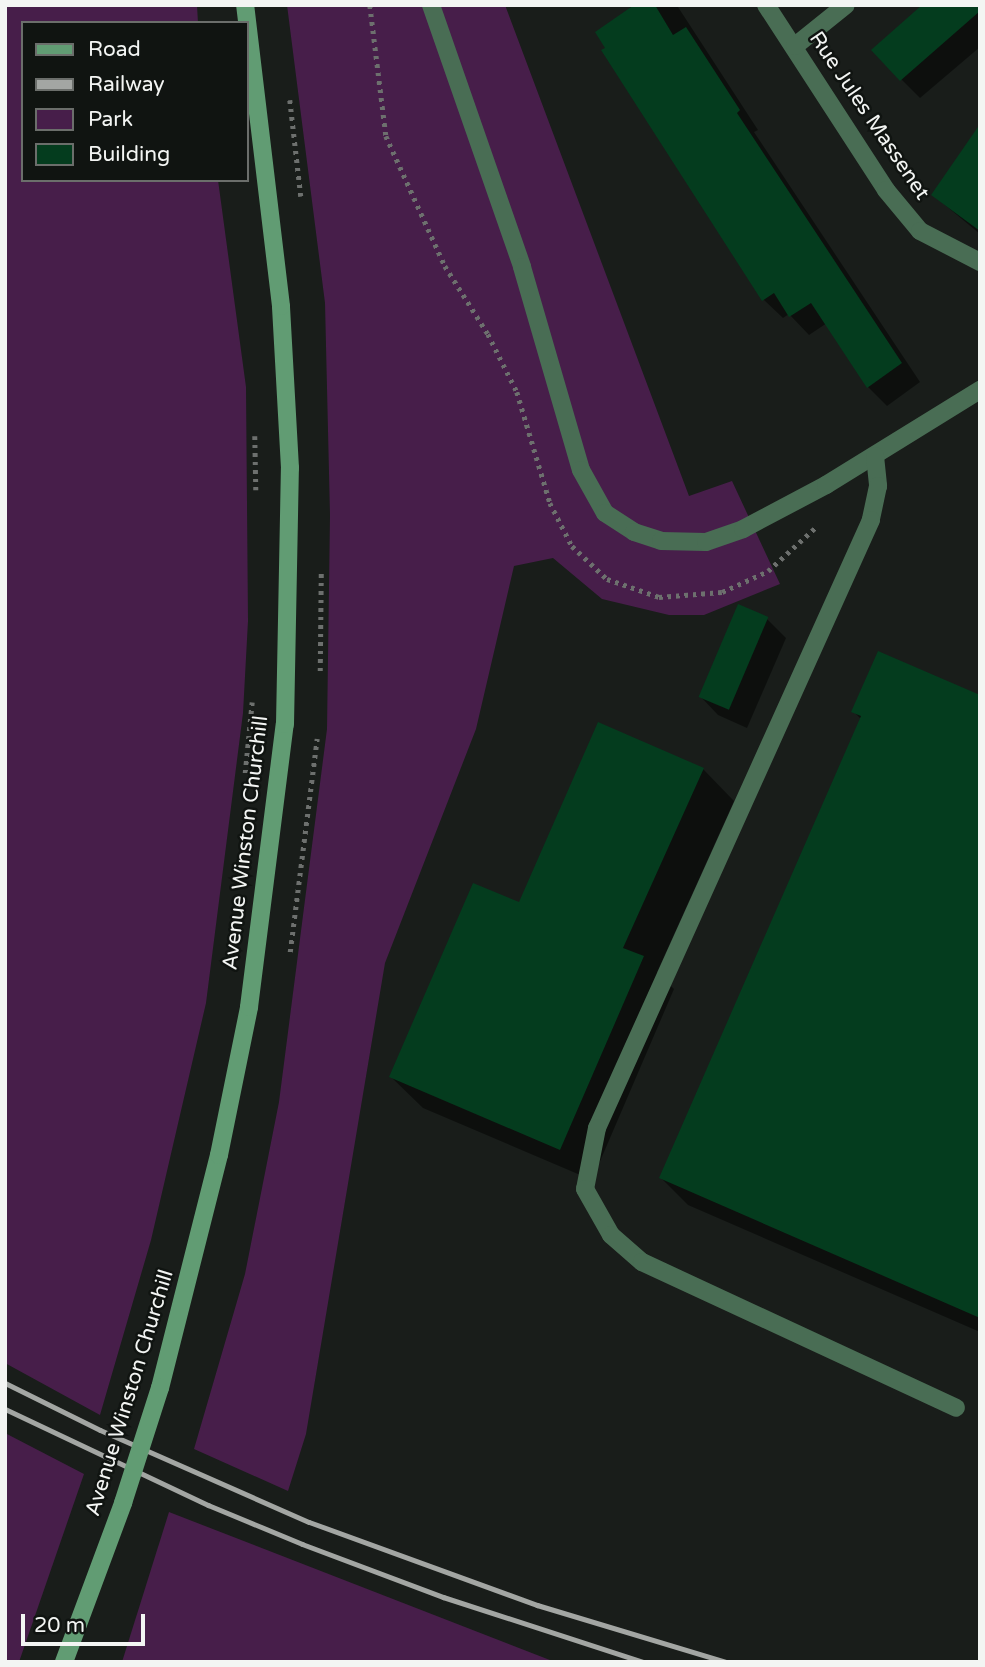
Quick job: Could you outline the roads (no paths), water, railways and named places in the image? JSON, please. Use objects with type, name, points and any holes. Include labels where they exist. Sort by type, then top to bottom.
[{"type":"main road","name":"Avenue Winston Churchill","points":[[64,1662],[123,1503],[160,1388],[219,1155],[249,1007],[285,724],[290,468],[287,400],[267,162],[248,26]]},
{"type":"street","points":[[431,5],[522,267],[581,470],[605,513],[634,532],[661,541],[706,542],[743,529],[875,456],[980,390]]},
{"type":"street","name":"Rue Jules Massenet","points":[[766,5],[886,190],[920,231],[980,262]]},
{"type":"street","points":[[795,46],[846,5]]},
{"type":"street","points":[[875,456],[878,486],[871,520],[597,1128],[584,1189],[611,1234],[642,1262],[956,1408]]},
{"type":"railway","points":[[5,1383],[100,1430],[309,1522],[537,1605],[726,1662]]},
{"type":"railway","points":[[5,1409],[208,1505],[302,1544],[443,1597],[643,1662]]}]
